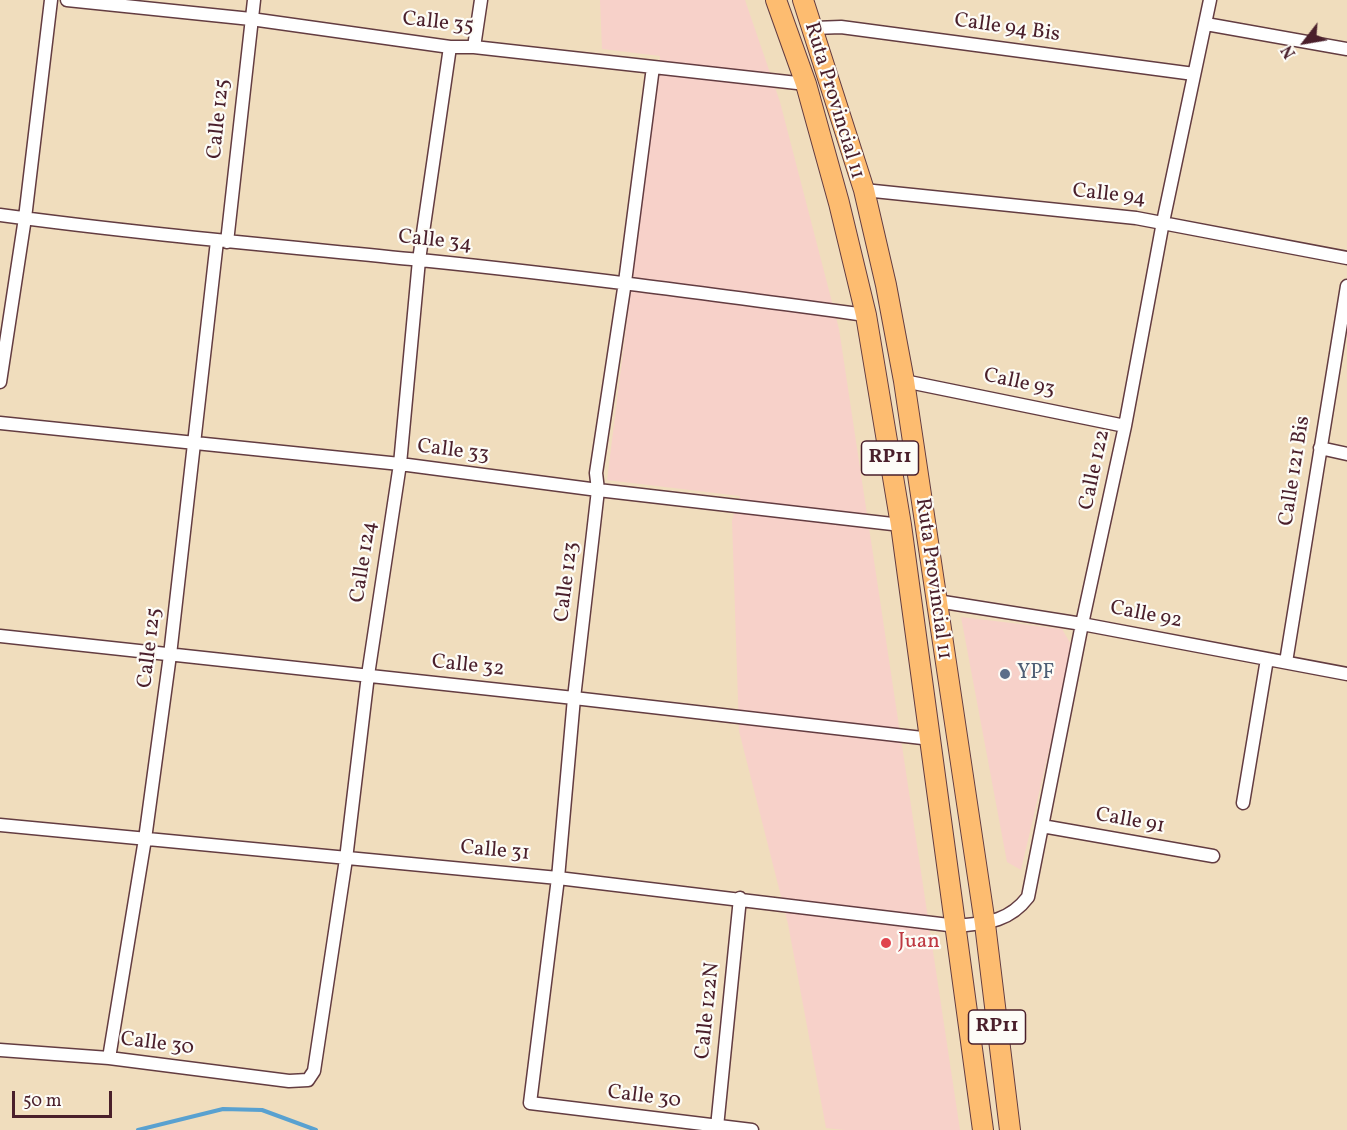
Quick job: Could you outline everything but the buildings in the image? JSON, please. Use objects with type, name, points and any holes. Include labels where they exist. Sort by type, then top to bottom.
[{"type":"main road","name":"Ruta Provincial 11","points":[[776,0],[806,84],[839,203],[866,315],[901,525],[957,926]]},
{"type":"main road","name":"Ruta Provincial 11","points":[[803,0],[814,28],[864,190],[886,285],[904,381],[985,924]]},
{"type":"main road","name":"RP11","points":[[985,924],[1010,1130]]},
{"type":"main road","name":"RP11","points":[[957,926],[983,1130]]},
{"type":"street","points":[[0,382],[25,218],[51,0]]},
{"type":"street","name":"Calle 35","points":[[72,0],[251,19],[450,47],[474,47],[806,84]]},
{"type":"street","name":"Calle 125","points":[[109,1058],[145,839],[254,0]]},
{"type":"street","points":[[474,47],[481,0]]},
{"type":"street","name":"Calle 122","points":[[985,924],[1012,914],[1028,897],[1082,624],[1125,426],[1163,222],[1210,0]]},
{"type":"street","points":[[1206,24],[1347,49]]},
{"type":"street","name":"Calle 94 Bis","points":[[814,28],[841,27],[1194,74]]},
{"type":"street","name":"Calle 124","points":[[308,1080],[314,1071],[346,859],[368,675],[400,464],[419,260],[450,47]]},
{"type":"street","name":"Calle 123","points":[[530,1103],[558,878],[574,698],[598,490],[596,473],[625,282],[653,67]]},
{"type":"street","name":"Calle 94","points":[[864,190],[1163,222],[1347,258]]},
{"type":"street","name":"Calle 34","points":[[0,215],[222,242],[625,282],[866,315]]},
{"type":"street","name":"Calle 121 Bis","points":[[1286,662],[1347,286]]},
{"type":"street","name":"Calle 93","points":[[904,381],[1125,426]]},
{"type":"street","name":"Calle 33","points":[[0,423],[400,464],[598,490],[901,525]]},
{"type":"street","points":[[1320,448],[1347,454]]},
{"type":"street","name":"Calle 92","points":[[937,601],[1082,624],[1347,674]]},
{"type":"street","name":"Calle 32","points":[[0,636],[931,739]]},
{"type":"street","points":[[1243,802],[1268,658]]},
{"type":"street","name":"Calle 31","points":[[0,825],[558,878],[740,898],[957,926],[985,924]]},
{"type":"street","name":"Calle 91","points":[[1042,826],[1213,856]]},
{"type":"street","name":"Calle 122N","points":[[717,1127],[740,898]]},
{"type":"street","name":"Calle 30","points":[[0,1050],[109,1058],[289,1081],[308,1080]]},
{"type":"street","name":"Calle 30","points":[[530,1103],[752,1130]]},
{"type":"shaded area","points":[[600,0],[745,0],[780,102],[839,329],[960,1130],[826,1128],[788,924],[739,731],[732,520],[740,496],[607,480],[660,56],[602,49]]},
{"type":"shaded area","points":[[961,617],[1062,629],[1073,648],[1021,870],[1007,862]]},
{"type":"waterway","points":[[138,1130],[223,1109],[262,1110],[316,1130]]},
{"type":"place","name":"YPF","points":[[1005,674]]},
{"type":"place","name":"Juan","points":[[886,943]]}]
